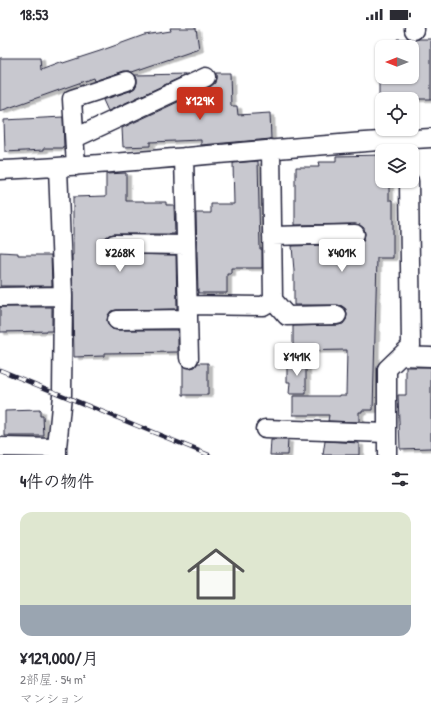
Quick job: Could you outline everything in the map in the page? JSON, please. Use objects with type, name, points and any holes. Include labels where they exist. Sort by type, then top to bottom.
[{"type":"street","points":[[75,138],[206,77]]},
{"type":"street","points":[[76,166],[72,99],[127,81]]},
{"type":"street","points":[[411,144],[431,138]]},
{"type":"street","points":[[0,170],[58,168],[184,158],[271,149],[375,146]]},
{"type":"street","points":[[271,149],[273,300],[287,316],[337,315]]},
{"type":"street","points":[[184,158],[188,358]]},
{"type":"street","points":[[0,447],[57,451],[62,396],[63,296],[58,168]]},
{"type":"street","points":[[387,455],[387,369],[411,346],[409,188]]},
{"type":"street","points":[[272,236],[355,234]]},
{"type":"street","points":[[114,244],[186,245]]},
{"type":"street","points":[[0,297],[63,296]]},
{"type":"street","points":[[117,320],[263,306],[273,300]]},
{"type":"street","points":[[401,356],[431,357]]},
{"type":"street","points":[[265,429],[387,433]]},
{"type":"building","points":[[170,28],[196,28],[199,49],[132,72],[124,71],[94,81],[93,78],[0,111],[0,58],[40,58],[41,70],[144,35],[171,31]]},
{"type":"building","points":[[409,39],[414,40],[397,40]]},
{"type":"building","points":[[431,39],[431,99],[419,99],[419,92],[379,92],[379,84],[419,84],[419,40],[414,40]]},
{"type":"building","points":[[216,73],[230,73],[231,106],[237,106],[238,115],[270,113],[271,139],[201,145],[201,140],[150,142],[150,146],[123,147],[122,128],[210,87],[215,83]]},
{"type":"building","points":[[188,74],[108,111],[103,100],[135,88],[137,78],[135,75]]},
{"type":"building","points":[[63,117],[64,148],[44,148],[44,150],[5,152],[4,120]]},
{"type":"building","points":[[375,155],[375,188],[389,188],[389,200],[393,200],[393,258],[377,258],[373,410],[362,410],[362,412],[359,412],[359,422],[328,421],[329,415],[293,415],[293,396],[346,395],[347,350],[293,351],[293,326],[343,324],[347,315],[346,309],[337,305],[294,305],[292,246],[356,244],[361,243],[364,239],[364,228],[360,225],[295,225],[296,167],[319,167],[318,162],[336,162],[336,156]]},
{"type":"building","points":[[258,161],[260,249],[262,249],[262,268],[231,268],[231,274],[227,274],[227,293],[198,293],[196,213],[211,213],[211,204],[234,204],[233,163]]},
{"type":"building","points":[[126,173],[126,201],[166,202],[166,205],[174,205],[175,234],[109,235],[105,238],[105,249],[108,253],[114,254],[176,255],[177,309],[111,311],[108,315],[108,325],[112,329],[117,330],[178,330],[178,352],[104,353],[104,356],[74,357],[72,255],[73,197],[106,196],[106,174]]},
{"type":"building","points":[[0,252],[18,253],[18,255],[51,255],[52,286],[0,286]]},
{"type":"building","points":[[0,307],[52,307],[52,331],[0,332]]},
{"type":"building","points":[[287,361],[306,361],[306,394],[289,394],[290,382],[287,382]]},
{"type":"building","points":[[198,363],[208,363],[208,395],[183,395],[183,366],[190,368],[195,367]]},
{"type":"building","points":[[406,367],[431,367],[431,448],[400,449],[398,395],[406,395]]},
{"type":"building","points":[[40,410],[40,416],[43,416],[44,436],[5,436],[5,411]]},
{"type":"building","points":[[271,440],[288,440],[287,455],[270,455]]},
{"type":"building","points":[[325,441],[359,443],[359,455],[323,455]]},
{"type":"railway","points":[[0,370],[209,455]]}]
